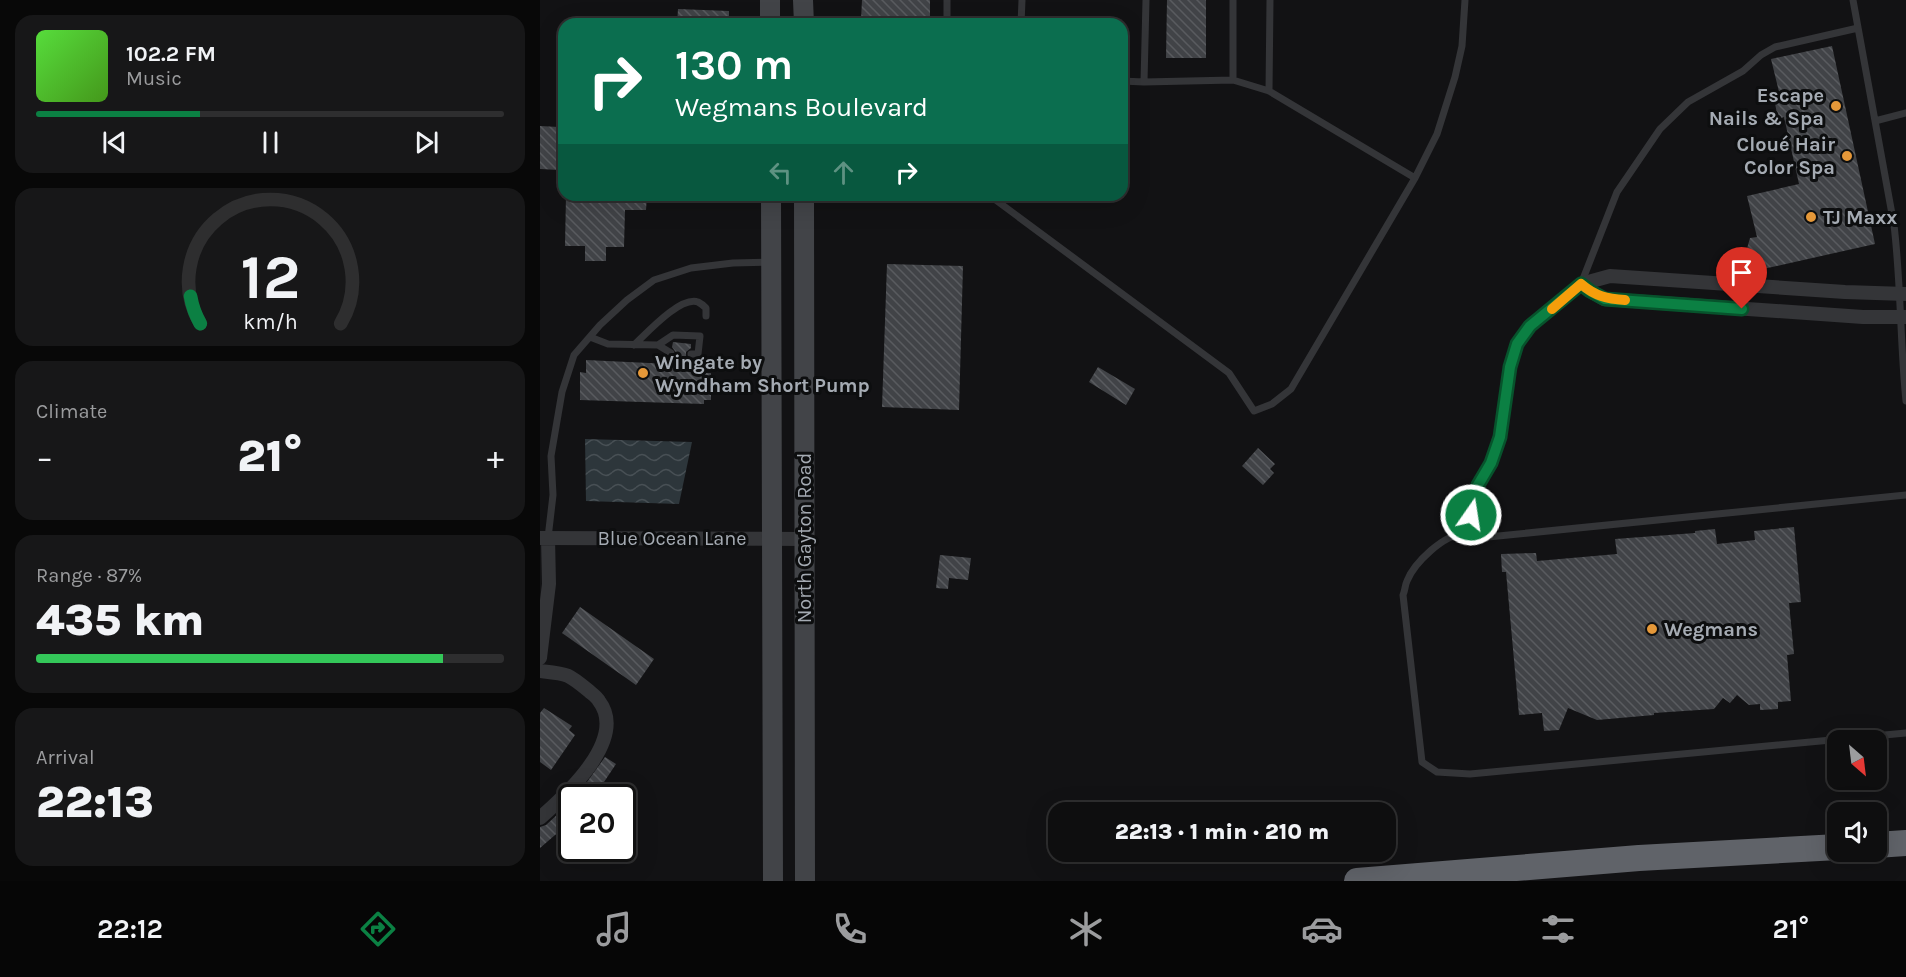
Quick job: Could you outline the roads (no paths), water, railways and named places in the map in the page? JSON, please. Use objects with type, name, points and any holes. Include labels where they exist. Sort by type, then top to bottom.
[{"type":"highway","points":[[1887,844],[1906,843]]},
{"type":"highway","points":[[1357,881],[1639,858],[1827,848]]},
{"type":"main road","points":[[770,0],[770,18]]},
{"type":"main road","points":[[803,0],[804,18]]},
{"type":"main road","name":"North Gayton Road","points":[[771,201],[773,881]]},
{"type":"main road","name":"North Gayton Road","points":[[804,201],[805,881]]},
{"type":"street","points":[[1581,284],[1610,276],[1902,294]]},
{"type":"street","points":[[1581,284],[1605,299],[1903,318]]},
{"type":"street","points":[[540,658],[549,584],[544,538]]},
{"type":"street","name":"Blue Ocean Lane","points":[[544,538],[803,539]]},
{"type":"street","points":[[540,671],[569,674],[600,701],[606,721],[604,741],[589,766],[567,794],[540,818]]},
{"type":"lane","points":[[947,0],[947,18]]},
{"type":"lane","points":[[1021,18],[1022,0]]},
{"type":"lane","points":[[1144,82],[1146,0]]},
{"type":"lane","points":[[1233,0],[1233,80]]},
{"type":"lane","points":[[1269,91],[1270,0]]},
{"type":"lane","points":[[997,201],[1229,373],[1254,411],[1272,404],[1291,389],[1415,178],[1437,134],[1462,46],[1465,0]]},
{"type":"lane","points":[[1853,0],[1899,262],[1906,401]]},
{"type":"lane","points":[[1473,534],[1471,515],[1474,498],[1498,444],[1510,367],[1517,344],[1530,326],[1581,284],[1617,192],[1643,157],[1651,141],[1672,116],[1689,102],[1743,71],[1761,55],[1775,47],[1857,28]]},
{"type":"lane","points":[[1128,81],[1233,80],[1269,91],[1415,178]]},
{"type":"lane","points":[[1875,121],[1906,113]]},
{"type":"lane","points":[[544,538],[552,495],[551,456],[562,392],[574,355],[627,300],[654,280],[691,268],[733,263],[771,262]]},
{"type":"lane","points":[[634,345],[679,305],[699,302],[706,308],[706,316]]},
{"type":"lane","points":[[658,345],[673,334],[700,336],[698,354],[690,354]]},
{"type":"lane","points":[[590,337],[608,344],[658,345],[671,352]]},
{"type":"lane","points":[[1906,495],[1488,537],[1462,534],[1436,546],[1425,556],[1413,569],[1404,595],[1422,762],[1437,772],[1470,774],[1906,733]]},
{"type":"water","points":[[585,439],[692,442],[679,504],[586,501]]},
{"type":"place","name":"Escape Nails & Spa","points":[[1836,106]]},
{"type":"place","name":"Cloué Hair Color Spa","points":[[1847,156]]},
{"type":"place","name":"TJ Maxx","points":[[1811,217]]},
{"type":"place","name":"Wingate by Wyndham Short Pump","points":[[643,373]]},
{"type":"place","name":"Wegmans","points":[[1652,629]]}]
